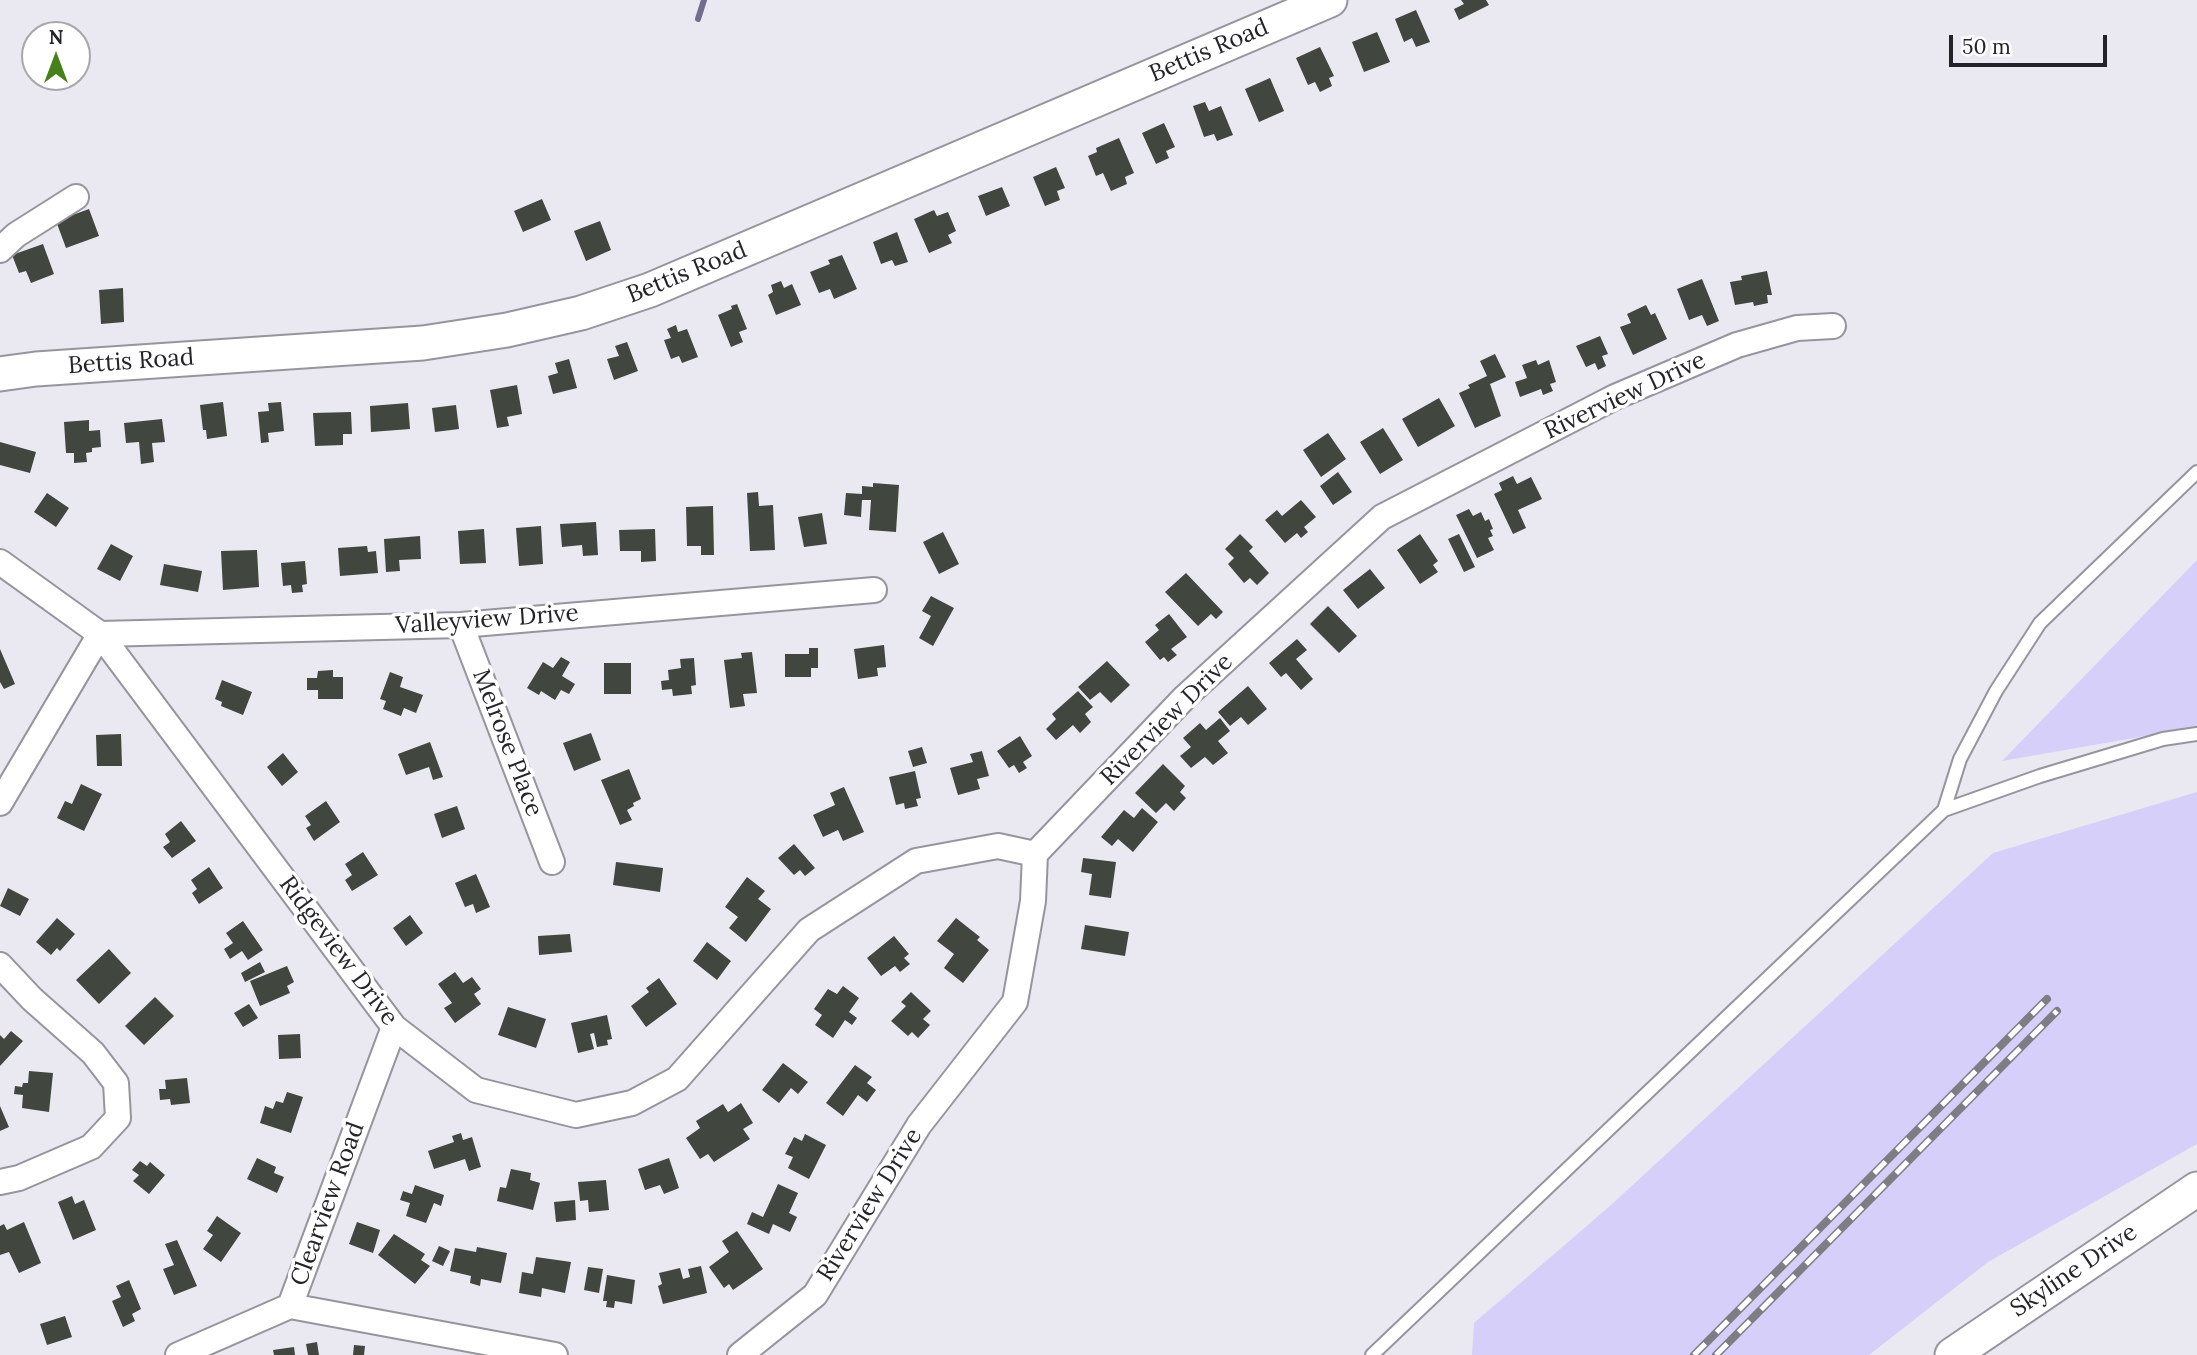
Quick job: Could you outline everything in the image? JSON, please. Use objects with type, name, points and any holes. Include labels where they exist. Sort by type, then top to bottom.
[{"type":"street","name":"Bettis Road","points":[[0,374],[36,369],[423,343],[507,330],[580,313],[650,290],[1330,0]]},
{"type":"street","points":[[0,250],[16,235],[76,197]]},
{"type":"street","name":"Riverview Drive","points":[[740,1355],[815,1295],[919,1125],[1015,1002],[1033,901],[1035,854],[1185,697],[1382,517],[1615,397],[1737,345],[1797,328],[1833,326]]},
{"type":"street","name":"Ridgeview Drive","points":[[0,562],[100,634],[394,1027],[476,1090],[576,1115],[632,1103],[677,1079],[809,930],[916,861],[998,846],[1035,854]]},
{"type":"street","name":"Valleyview Drive","points":[[100,634],[461,625],[874,590]]},
{"type":"street","name":"Melrose Place","points":[[461,625],[552,862]]},
{"type":"street","points":[[0,803],[100,634]]},
{"type":"street","points":[[0,965],[32,999],[93,1053],[116,1083],[118,1118],[91,1147],[19,1178],[0,1182]]},
{"type":"street","name":"Clearview Road","points":[[178,1355],[290,1306],[394,1027]]},
{"type":"street","name":"Skyline Drive","points":[[1952,1355],[2197,1189]]},
{"type":"street","points":[[290,1306],[555,1355]]},
{"type":"lane","points":[[1944,810],[1961,759],[1996,691],[2040,623],[2197,472]]},
{"type":"lane","points":[[1372,1355],[1944,810],[2040,776],[2163,739],[2197,734]]},
{"type":"shaded area","points":[[2197,560],[2197,727],[2002,761]]},
{"type":"shaded area","points":[[2197,792],[2197,1144],[1988,1262],[1869,1355],[1472,1355],[1474,1323],[1611,1205],[1993,853]]},
{"type":"building","points":[[1461,0],[1486,0],[1489,5],[1459,20],[1454,9],[1464,4]]},
{"type":"building","points":[[1416,10],[1430,42],[1416,47],[1412,38],[1404,42],[1395,19]]},
{"type":"building","points":[[1377,32],[1390,62],[1364,72],[1352,42]]},
{"type":"building","points":[[1320,47],[1334,76],[1329,78],[1332,86],[1320,92],[1315,82],[1308,85],[1296,58]]},
{"type":"building","points":[[1270,78],[1284,111],[1259,122],[1245,89]]},
{"type":"building","points":[[1205,102],[1209,111],[1221,106],[1233,135],[1217,141],[1214,134],[1204,137],[1193,106]]},
{"type":"building","points":[[1164,123],[1175,147],[1166,151],[1169,158],[1156,164],[1142,133]]},
{"type":"building","points":[[1119,138],[1134,173],[1125,177],[1127,184],[1111,191],[1103,173],[1096,176],[1088,156],[1097,152],[1096,148]]},
{"type":"building","points":[[1056,167],[1065,188],[1057,191],[1060,200],[1045,206],[1033,177]]},
{"type":"building","points":[[1002,187],[1010,206],[986,216],[978,196]]},
{"type":"building","points":[[542,199],[551,220],[523,232],[514,211]]},
{"type":"building","points":[[89,209],[99,236],[66,248],[56,221]]},
{"type":"building","points":[[934,210],[937,216],[948,212],[956,231],[948,235],[952,243],[929,253],[914,219]]},
{"type":"building","points":[[600,221],[611,250],[586,261],[574,231]]},
{"type":"building","points":[[897,232],[908,262],[895,266],[892,260],[881,264],[873,242]]},
{"type":"building","points":[[43,244],[54,274],[31,283],[26,271],[19,273],[12,255]]},
{"type":"building","points":[[842,255],[857,289],[834,299],[830,289],[819,293],[810,272],[830,264],[828,260]]},
{"type":"building","points":[[1767,271],[1772,295],[1767,295],[1768,303],[1754,306],[1753,302],[1735,305],[1730,282],[1742,280],[1741,276]]},
{"type":"building","points":[[1702,279],[1719,321],[1707,326],[1702,315],[1689,320],[1677,289]]},
{"type":"building","points":[[781,281],[784,288],[792,284],[801,305],[776,315],[768,295],[773,292],[771,285]]},
{"type":"building","points":[[123,288],[124,322],[101,324],[99,290]]},
{"type":"building","points":[[737,304],[747,329],[739,332],[743,342],[731,347],[718,315]]},
{"type":"building","points":[[1646,305],[1651,315],[1655,313],[1667,339],[1633,355],[1620,327],[1631,323],[1627,314]]},
{"type":"building","points":[[676,325],[678,332],[687,329],[698,357],[682,363],[679,356],[671,359],[664,340],[671,338],[667,329]]},
{"type":"building","points":[[1600,336],[1608,354],[1602,356],[1606,366],[1598,370],[1595,363],[1586,367],[1576,346]]},
{"type":"building","points":[[627,342],[638,371],[614,380],[607,359],[619,356],[615,346]]},
{"type":"building","points":[[1495,354],[1506,377],[1490,384],[1501,416],[1475,428],[1459,393],[1470,388],[1468,385],[1487,376],[1480,361]]},
{"type":"building","points":[[569,359],[577,388],[553,394],[548,376],[558,373],[555,363]]},
{"type":"building","points":[[1536,360],[1538,365],[1549,360],[1556,382],[1550,384],[1553,391],[1543,395],[1541,389],[1520,397],[1515,382],[1527,378],[1522,365]]},
{"type":"building","points":[[517,385],[522,414],[507,417],[509,426],[497,428],[490,390]]},
{"type":"building","points":[[1439,398],[1455,426],[1418,447],[1402,419]]},
{"type":"building","points":[[223,402],[227,436],[207,439],[206,430],[203,430],[200,405]]},
{"type":"building","points":[[281,402],[284,431],[268,433],[269,442],[261,443],[258,412],[269,411],[268,403]]},
{"type":"building","points":[[408,403],[410,429],[371,432],[370,406]]},
{"type":"building","points":[[456,405],[459,429],[435,432],[432,408]]},
{"type":"building","points":[[351,412],[352,434],[343,434],[343,445],[315,446],[313,413]]},
{"type":"building","points":[[162,419],[165,442],[152,443],[154,462],[141,464],[139,442],[126,443],[124,423]]},
{"type":"building","points":[[89,420],[89,431],[100,430],[101,447],[92,448],[92,452],[86,453],[87,462],[74,463],[74,453],[66,453],[64,422]]},
{"type":"building","points":[[1383,428],[1403,460],[1380,474],[1360,442]]},
{"type":"building","points":[[1328,433],[1346,459],[1321,477],[1303,450]]},
{"type":"building","points":[[0,442],[36,452],[30,473],[0,465]]},
{"type":"building","points":[[1338,472],[1352,492],[1333,505],[1320,486]]},
{"type":"building","points":[[1513,476],[1517,484],[1531,477],[1542,499],[1518,510],[1526,528],[1513,534],[1494,494],[1502,490],[1499,483]]},
{"type":"building","points":[[873,483],[899,485],[896,532],[869,530],[871,500],[862,500],[861,517],[844,515],[846,493],[862,494],[862,486],[873,487]]},
{"type":"building","points":[[758,492],[759,506],[773,505],[775,550],[750,551],[747,493]]},
{"type":"building","points":[[47,493],[69,508],[56,527],[34,512]]},
{"type":"building","points":[[1301,500],[1316,517],[1304,527],[1308,532],[1301,538],[1297,533],[1285,543],[1265,520],[1277,510],[1282,516]]},
{"type":"building","points":[[713,506],[714,555],[701,555],[701,546],[687,546],[686,507]]},
{"type":"building","points":[[1469,509],[1473,516],[1481,512],[1485,521],[1489,519],[1493,529],[1490,530],[1493,536],[1488,538],[1494,550],[1477,558],[1456,515]]},
{"type":"building","points":[[822,513],[827,544],[804,547],[798,517]]},
{"type":"building","points":[[596,522],[598,555],[583,556],[582,545],[562,547],[560,524]]},
{"type":"building","points":[[541,526],[543,564],[519,566],[516,528]]},
{"type":"building","points":[[484,529],[486,563],[460,564],[458,531]]},
{"type":"building","points":[[655,529],[656,561],[641,562],[641,551],[620,551],[619,530]]},
{"type":"building","points":[[943,532],[959,564],[939,574],[923,542]]},
{"type":"building","points":[[1240,534],[1253,547],[1249,551],[1269,573],[1257,585],[1250,578],[1244,583],[1228,564],[1234,558],[1225,549]]},
{"type":"building","points":[[1420,534],[1438,561],[1433,565],[1438,572],[1420,584],[1397,550]]},
{"type":"building","points":[[1459,534],[1475,567],[1464,572],[1448,539]]},
{"type":"building","points":[[420,536],[421,559],[399,560],[400,571],[386,572],[384,539]]},
{"type":"building","points":[[111,544],[133,556],[120,581],[97,569]]},
{"type":"building","points":[[367,546],[368,552],[376,551],[378,573],[340,576],[338,548]]},
{"type":"building","points":[[257,550],[259,587],[223,590],[221,551]]},
{"type":"building","points":[[305,561],[307,584],[302,585],[303,592],[292,593],[291,585],[283,586],[281,563]]},
{"type":"building","points":[[164,564],[202,571],[198,592],[160,585]]},
{"type":"building","points":[[1370,569],[1385,588],[1358,609],[1343,590]]},
{"type":"building","points":[[1186,573],[1223,612],[1216,619],[1211,614],[1198,626],[1165,592]]},
{"type":"building","points":[[931,596],[954,608],[933,646],[919,638],[931,616],[922,611]]},
{"type":"building","points":[[1328,606],[1357,636],[1339,653],[1310,624]]},
{"type":"building","points":[[1169,614],[1187,637],[1171,649],[1177,655],[1168,662],[1164,657],[1160,660],[1145,642],[1159,630],[1155,625]]},
{"type":"building","points":[[1297,639],[1307,650],[1296,659],[1313,679],[1301,690],[1286,673],[1281,677],[1269,663]]},
{"type":"building","points":[[884,645],[886,667],[877,668],[878,676],[858,679],[854,649]]},
{"type":"building","points":[[809,648],[818,648],[818,668],[811,668],[811,677],[785,677],[785,654],[809,654]]},
{"type":"building","points":[[0,649],[15,684],[4,689],[0,682]]},
{"type":"building","points":[[752,652],[757,693],[743,694],[745,706],[730,708],[724,660],[742,658],[741,653]]},
{"type":"building","points":[[561,657],[570,662],[562,676],[575,684],[569,694],[561,690],[555,700],[541,691],[539,695],[527,688],[543,662],[553,668]]},
{"type":"building","points":[[694,658],[696,685],[691,686],[692,694],[673,696],[672,689],[662,690],[661,681],[669,680],[668,670],[681,668],[680,659]]},
{"type":"building","points":[[1107,661],[1130,685],[1111,703],[1100,692],[1090,700],[1078,687]]},
{"type":"building","points":[[604,663],[631,663],[631,694],[604,694]]},
{"type":"building","points":[[333,670],[333,677],[343,677],[343,699],[318,699],[318,690],[307,690],[307,678],[317,678],[318,671]]},
{"type":"building","points":[[390,672],[403,677],[400,687],[423,695],[416,713],[404,708],[401,716],[383,709],[386,701],[380,699]]},
{"type":"building","points":[[222,680],[252,692],[243,715],[221,706],[222,702],[215,699]]},
{"type":"building","points":[[1248,686],[1267,709],[1248,725],[1241,717],[1230,726],[1218,712]]},
{"type":"building","points":[[1078,691],[1093,707],[1085,714],[1091,722],[1080,733],[1073,725],[1056,740],[1046,729],[1056,719],[1052,714]]},
{"type":"building","points":[[1220,718],[1230,731],[1218,741],[1228,753],[1213,765],[1205,757],[1191,768],[1180,756],[1191,747],[1183,738],[1200,723],[1206,730]]},
{"type":"building","points":[[591,733],[601,760],[574,771],[563,743]]},
{"type":"building","points":[[121,734],[122,766],[97,766],[96,735]]},
{"type":"building","points":[[1020,736],[1032,756],[1023,762],[1027,768],[1019,773],[1014,765],[1009,768],[997,751]]},
{"type":"building","points":[[430,742],[443,777],[433,780],[429,767],[406,775],[398,754]]},
{"type":"building","points":[[922,747],[927,763],[913,767],[908,751]]},
{"type":"building","points":[[982,751],[989,776],[977,779],[980,789],[958,795],[950,768],[973,762],[970,754]]},
{"type":"building","points":[[283,753],[298,772],[282,786],[267,767]]},
{"type":"building","points":[[1163,764],[1185,786],[1180,792],[1186,798],[1174,811],[1166,803],[1156,813],[1135,793]]},
{"type":"building","points":[[629,769],[641,799],[627,810],[632,820],[620,825],[601,780]]},
{"type":"building","points":[[915,771],[921,798],[916,799],[918,806],[905,809],[904,803],[896,805],[889,777]]},
{"type":"building","points":[[81,784],[102,794],[84,831],[57,818],[65,801],[72,804]]},
{"type":"building","points":[[844,787],[864,832],[843,841],[838,830],[823,837],[813,815],[835,805],[830,793]]},
{"type":"building","points":[[326,801],[340,822],[314,841],[306,828],[311,825],[305,816]]},
{"type":"building","points":[[457,806],[465,829],[442,838],[434,814]]},
{"type":"building","points":[[1142,808],[1158,822],[1133,852],[1118,839],[1112,846],[1101,837],[1124,810],[1134,818]]},
{"type":"building","points":[[181,821],[196,841],[172,858],[163,847],[170,842],[165,834]]},
{"type":"building","points":[[794,844],[815,868],[805,876],[800,870],[794,875],[778,858]]},
{"type":"building","points":[[363,852],[378,875],[352,891],[345,880],[352,875],[345,864]]},
{"type":"building","points":[[1083,858],[1116,862],[1111,898],[1089,895],[1092,874],[1081,872]]},
{"type":"building","points":[[616,862],[663,868],[660,892],[613,885]]},
{"type":"building","points":[[209,867],[223,888],[199,904],[192,893],[197,889],[191,880]]},
{"type":"building","points":[[476,874],[490,907],[476,913],[473,904],[465,907],[455,883]]},
{"type":"building","points":[[747,877],[765,891],[758,899],[771,909],[746,942],[729,928],[738,917],[725,907]]},
{"type":"building","points":[[8,888],[29,899],[20,916],[0,906]]},
{"type":"building","points":[[410,915],[423,933],[406,946],[393,928]]},
{"type":"building","points":[[57,918],[75,934],[60,951],[57,948],[51,955],[36,942]]},
{"type":"building","points":[[956,918],[980,937],[977,940],[989,950],[963,983],[944,968],[954,954],[937,941]]},
{"type":"building","points":[[243,921],[263,950],[248,960],[242,951],[230,959],[224,949],[233,943],[226,933]]},
{"type":"building","points":[[1085,925],[1129,932],[1125,956],[1081,949]]},
{"type":"building","points":[[570,934],[572,952],[539,955],[538,936]]},
{"type":"building","points":[[894,936],[909,954],[904,958],[910,964],[900,972],[895,966],[881,976],[867,958]]},
{"type":"building","points":[[707,942],[731,961],[717,980],[693,961]]},
{"type":"building","points":[[109,949],[131,973],[99,1004],[76,980]]},
{"type":"building","points":[[260,962],[265,972],[245,982],[241,973]]},
{"type":"building","points":[[287,966],[294,982],[287,986],[290,993],[260,1006],[250,981]]},
{"type":"building","points":[[455,972],[463,983],[472,977],[481,989],[474,994],[481,1004],[455,1023],[444,1008],[452,1003],[438,984]]},
{"type":"building","points":[[659,978],[677,1004],[646,1027],[631,1006],[649,992],[646,988]]},
{"type":"building","points":[[843,986],[859,998],[849,1012],[857,1018],[852,1025],[845,1020],[833,1038],[815,1025],[822,1015],[814,1009],[828,989],[837,994]]},
{"type":"building","points":[[911,992],[931,1011],[923,1019],[930,1025],[918,1038],[912,1032],[908,1036],[891,1021],[906,1006],[901,1002]]},
{"type":"building","points":[[155,997],[174,1016],[144,1045],[125,1026]]},
{"type":"building","points":[[249,1004],[258,1018],[243,1027],[234,1013]]},
{"type":"building","points":[[508,1007],[546,1019],[536,1048],[498,1035]]},
{"type":"building","points":[[607,1015],[612,1039],[607,1040],[608,1045],[597,1047],[594,1033],[590,1034],[594,1049],[578,1053],[571,1023]]},
{"type":"building","points":[[11,1031],[23,1041],[0,1066],[0,1035],[4,1039]]},
{"type":"building","points":[[300,1034],[301,1058],[279,1059],[278,1035]]},
{"type":"building","points":[[783,1063],[808,1082],[798,1094],[791,1088],[779,1103],[762,1090]]},
{"type":"building","points":[[855,1065],[872,1077],[867,1083],[876,1090],[867,1102],[858,1095],[843,1116],[826,1103]]},
{"type":"building","points":[[29,1071],[53,1073],[49,1112],[22,1108],[23,1095],[14,1094],[15,1086],[22,1087],[23,1083],[28,1083]]},
{"type":"building","points":[[187,1078],[190,1103],[171,1105],[170,1099],[160,1100],[159,1089],[166,1089],[165,1080]]},
{"type":"building","points":[[287,1092],[303,1097],[291,1133],[260,1123],[265,1106],[273,1109],[276,1101],[283,1103]]},
{"type":"building","points":[[741,1103],[753,1123],[743,1129],[750,1139],[714,1162],[708,1154],[700,1159],[686,1138],[700,1128],[696,1121],[723,1104],[728,1112]]},
{"type":"building","points":[[0,1106],[9,1127],[0,1131]]},
{"type":"building","points":[[461,1133],[463,1140],[472,1137],[481,1167],[469,1171],[465,1159],[434,1169],[428,1151],[454,1142],[452,1136]]},
{"type":"building","points":[[805,1134],[826,1145],[809,1179],[788,1168],[793,1157],[785,1154],[794,1137],[802,1141]]},
{"type":"building","points":[[257,1158],[276,1167],[274,1173],[284,1177],[277,1193],[247,1179]]},
{"type":"building","points":[[669,1158],[679,1188],[664,1194],[660,1185],[645,1190],[638,1169]]},
{"type":"building","points":[[140,1161],[147,1166],[150,1162],[165,1175],[149,1194],[133,1181],[139,1175],[132,1170]]},
{"type":"building","points":[[511,1169],[531,1173],[530,1180],[540,1183],[533,1210],[497,1201],[500,1187],[506,1188]]},
{"type":"building","points":[[606,1180],[609,1210],[589,1212],[588,1200],[580,1201],[578,1182]]},
{"type":"building","points":[[778,1184],[798,1193],[789,1213],[797,1217],[790,1232],[773,1224],[769,1234],[747,1224],[752,1212],[763,1217]]},
{"type":"building","points":[[415,1185],[444,1195],[441,1206],[434,1203],[426,1223],[406,1216],[410,1203],[400,1200],[403,1191],[412,1194]]},
{"type":"building","points":[[72,1196],[75,1204],[84,1200],[96,1230],[73,1240],[58,1202]]},
{"type":"building","points":[[575,1200],[576,1220],[556,1222],[554,1202]]},
{"type":"building","points":[[217,1216],[241,1233],[221,1262],[203,1249],[213,1235],[207,1231]]},
{"type":"building","points":[[24,1222],[41,1263],[19,1273],[9,1252],[0,1255],[0,1226],[4,1224],[7,1230]]},
{"type":"building","points":[[357,1222],[380,1230],[373,1253],[349,1244]]},
{"type":"building","points":[[737,1231],[763,1269],[733,1290],[729,1284],[724,1288],[709,1267],[729,1252],[722,1241]]},
{"type":"building","points":[[394,1234],[425,1254],[421,1260],[430,1266],[415,1284],[378,1255]]},
{"type":"building","points":[[177,1240],[197,1286],[174,1295],[163,1269],[174,1265],[165,1244]]},
{"type":"building","points":[[439,1246],[450,1251],[443,1266],[432,1261]]},
{"type":"building","points":[[477,1247],[507,1253],[501,1283],[481,1279],[480,1286],[470,1283],[471,1276],[450,1271],[455,1248],[476,1252]]},
{"type":"building","points":[[536,1257],[571,1262],[565,1293],[542,1288],[541,1297],[519,1293],[522,1272],[533,1274]]},
{"type":"building","points":[[701,1266],[707,1293],[663,1304],[658,1286],[662,1284],[659,1273],[680,1268],[683,1279],[690,1277],[688,1269]]},
{"type":"building","points":[[588,1267],[603,1269],[599,1293],[584,1290]]},
{"type":"building","points":[[607,1275],[635,1280],[632,1304],[615,1301],[614,1308],[606,1307],[607,1301],[603,1301]]},
{"type":"building","points":[[129,1280],[141,1309],[132,1314],[135,1321],[123,1327],[112,1301],[121,1297],[116,1286]]},
{"type":"building","points":[[65,1316],[72,1337],[47,1345],[40,1324]]},
{"type":"building","points":[[317,1342],[319,1355],[308,1355],[306,1344]]},
{"type":"building","points":[[354,1345],[365,1346],[364,1355],[353,1355]]},
{"type":"building","points":[[294,1347],[295,1355],[274,1355],[273,1350]]},
{"type":"waterway","points":[[698,19],[704,0]]},
{"type":"railway","points":[[1694,1355],[2047,999]]},
{"type":"railway","points":[[1716,1355],[2057,1011]]}]
